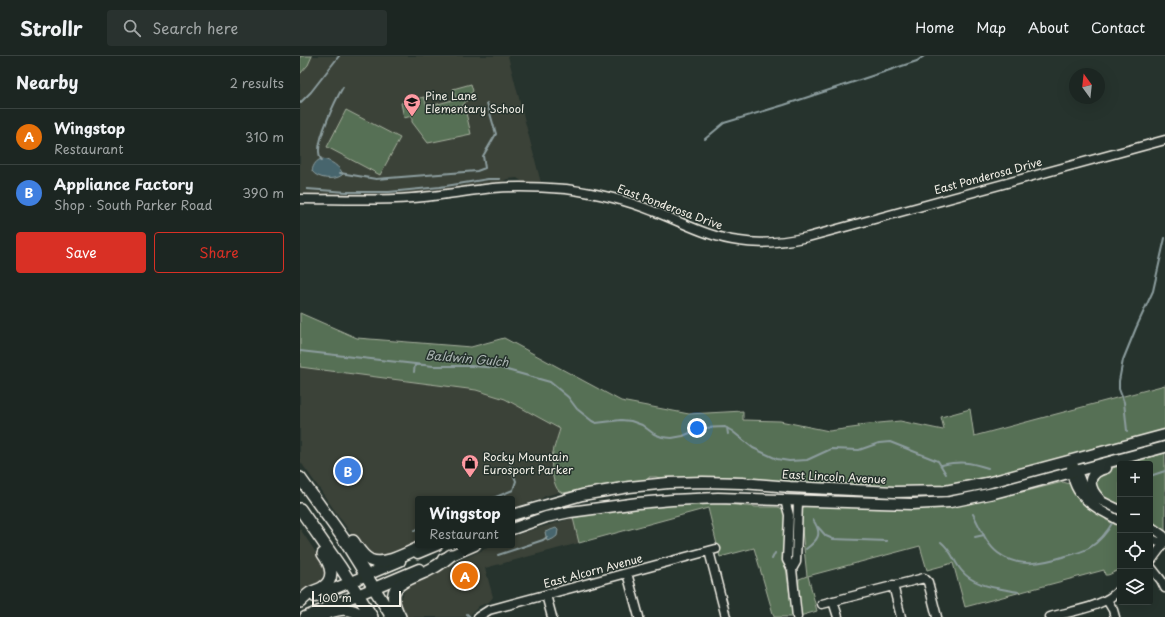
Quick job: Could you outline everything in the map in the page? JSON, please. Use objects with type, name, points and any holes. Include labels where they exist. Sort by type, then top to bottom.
[{"type":"highway","points":[[300,478],[375,587],[392,617]]},
{"type":"highway","points":[[300,509],[372,617]]},
{"type":"highway","points":[[300,521],[328,560],[331,570],[330,577],[325,585],[309,594],[300,602]]},
{"type":"highway","points":[[331,521],[342,525],[360,551],[369,559],[374,561],[386,561],[418,548]]},
{"type":"highway","points":[[400,617],[395,608],[394,600],[394,594],[398,586],[405,580],[432,568],[451,555]]},
{"type":"highway","points":[[318,617],[334,610],[342,609],[353,611],[363,617]]},
{"type":"main road","name":"East Lincoln Avenue","points":[[515,515],[582,495],[620,488],[668,483],[731,482],[790,487],[890,492],[938,492],[983,484],[1165,435]]},
{"type":"main road","points":[[515,528],[564,513],[638,503],[700,499],[912,504],[945,502],[978,497],[1165,447]]},
{"type":"main road","points":[[1133,461],[1138,454]]},
{"type":"main road","points":[[1099,499],[1091,488],[1090,483],[1092,476],[1099,470],[1117,465]]},
{"type":"main road","points":[[300,602],[430,548]]},
{"type":"main road","points":[[305,617],[468,548]]},
{"type":"street","name":"East Ponderosa Drive","points":[[300,199],[401,199],[509,187],[565,189],[598,194],[634,204],[722,238],[740,242],[770,243],[808,237],[1165,140]]},
{"type":"street","points":[[1071,461],[1078,491],[1084,500],[1090,505],[1117,520]]},
{"type":"street","points":[[1074,471],[1087,492],[1116,508]]},
{"type":"street","points":[[785,500],[789,515],[787,560],[792,569],[797,617]]},
{"type":"street","points":[[792,569],[796,562],[798,501]]},
{"type":"street","points":[[1153,528],[1164,536],[1165,540]]},
{"type":"street","points":[[1153,540],[1158,542],[1165,540]]},
{"type":"street","points":[[1153,558],[1165,540]]},
{"type":"street","name":"East Alcorn Avenue","points":[[478,617],[489,610],[712,550],[726,617]]},
{"type":"street","points":[[1152,569],[1165,588]]},
{"type":"street","points":[[627,573],[639,617]]},
{"type":"street","points":[[822,604],[918,578],[925,578],[928,582],[937,617]]},
{"type":"street","points":[[893,585],[901,617]]},
{"type":"street","points":[[1050,617],[1098,604],[1107,600],[1117,592]]},
{"type":"street","points":[[546,595],[552,617]]},
{"type":"street","points":[[1107,600],[1115,617]]},
{"type":"street","points":[[833,601],[838,617]]},
{"type":"shaded area","name":"Pine Lane Elementary School","points":[[300,56],[508,56],[541,183],[523,182],[517,178],[507,179],[500,183],[394,195],[300,193]]},
{"type":"shaded area","points":[[300,367],[476,390],[505,399],[563,431],[731,477],[691,477],[665,479],[649,477],[649,480],[615,484],[566,493],[560,492],[515,507],[515,496],[415,496],[415,546],[392,556],[376,558],[361,548],[300,461]]},
{"type":"shaded area","points":[[573,518],[579,543],[485,568],[493,597],[489,602],[479,606],[468,617],[402,617],[402,597],[406,587],[413,581],[487,548],[515,548],[515,536]]},
{"type":"shaded area","points":[[300,529],[325,568],[320,582],[300,595]]},
{"type":"green space","points":[[300,56],[312,56],[308,65],[300,74]]},
{"type":"green space","points":[[471,84],[473,91],[461,107],[466,113],[471,134],[428,143],[412,122],[412,116],[404,118],[401,103],[424,97],[427,107],[456,99],[453,89]]},
{"type":"green space","points":[[346,110],[400,138],[380,175],[327,147]]},
{"type":"green space","points":[[300,313],[357,338],[471,347],[504,338],[621,401],[689,414],[743,411],[743,420],[780,421],[829,431],[859,427],[858,425],[900,421],[943,430],[941,417],[970,409],[974,436],[1165,385],[1165,431],[983,480],[954,486],[916,489],[775,482],[735,477],[691,477],[665,479],[649,477],[649,480],[563,493],[556,487],[552,474],[552,455],[560,429],[505,399],[476,390],[300,367]]},
{"type":"green space","points":[[1165,453],[1165,532],[1153,524],[1153,461],[1138,461]]},
{"type":"green space","points":[[1117,467],[1117,503],[1114,503],[1099,494],[1093,484],[1102,471]]},
{"type":"green space","points":[[1063,482],[1070,484],[1077,496],[1090,508],[1106,518],[1106,520],[1117,526],[1117,571],[1109,575],[1105,575],[1104,570],[965,607],[953,563],[927,570],[920,546],[808,576],[817,611],[800,616],[798,598],[799,579],[807,576],[800,512],[805,506],[991,498]]},
{"type":"green space","points":[[715,503],[756,507],[778,507],[783,509],[785,515],[785,561],[793,617],[774,617],[754,548],[720,557],[708,508],[579,543],[573,518],[600,512],[653,505]]},
{"type":"water","points":[[323,159],[334,164],[343,174],[335,178],[326,178],[314,174],[312,171],[314,165],[317,161]]},
{"type":"water","points":[[556,528],[558,530],[557,536],[547,541],[545,532]]},
{"type":"waterway","points":[[300,103],[311,92],[339,56]]},
{"type":"waterway","points":[[705,139],[724,123],[784,105],[917,61],[924,56]]},
{"type":"waterway","points":[[322,161],[319,152],[321,137],[343,87]]},
{"type":"waterway","points":[[340,173],[376,179],[477,171],[485,168],[483,156],[496,134],[487,103]]},
{"type":"waterway","points":[[307,189],[347,192],[389,192],[440,187],[488,179],[500,179]]},
{"type":"waterway","points":[[1127,431],[1124,402],[1119,389],[1123,360],[1153,291],[1165,238]]},
{"type":"waterway","name":"Baldwin Gulch","points":[[300,351],[433,366],[500,368],[550,382],[568,397],[577,409],[596,423],[621,420],[631,421],[642,425],[654,434],[672,438],[683,436],[701,428],[725,427],[753,448],[777,459],[789,461],[807,460],[831,449],[859,450],[879,443],[890,442],[938,461],[946,474]]},
{"type":"waterway","points":[[414,372],[415,364]]},
{"type":"waterway","name":"Baldwin Gulch","points":[[727,428],[728,434]]},
{"type":"waterway","points":[[942,465],[965,463],[988,468]]},
{"type":"waterway","points":[[498,496],[513,490],[516,481],[510,466]]},
{"type":"waterway","name":"Baldwin Gulch","points":[[1153,475],[1165,471]]},
{"type":"waterway","name":"Baldwin Gulch","points":[[973,514],[990,545],[998,553],[1006,558],[1023,563],[1049,561],[1075,554],[1093,546],[1106,532],[1114,520]]},
{"type":"waterway","points":[[806,549],[814,543],[818,536],[818,529],[813,520]]},
{"type":"waterway","points":[[818,527],[826,536],[833,539],[887,541]]},
{"type":"waterway","points":[[975,537],[984,535]]},
{"type":"waterway","points":[[498,555],[543,540],[547,537]]},
{"type":"waterway","points":[[941,542],[948,549],[966,576],[987,586],[1018,592]]},
{"type":"waterway","points":[[772,559],[775,553]]},
{"type":"waterway","points":[[467,614],[470,617]]},
{"type":"place","name":"Pine Lane Elementary School","points":[[412,117]]},
{"type":"place","name":"Appliance Factory","points":[[348,471]]},
{"type":"place","name":"Rocky Mountain Eurosport Parker","points":[[470,478]]},
{"type":"place","name":"Wingstop","points":[[465,576]]}]
